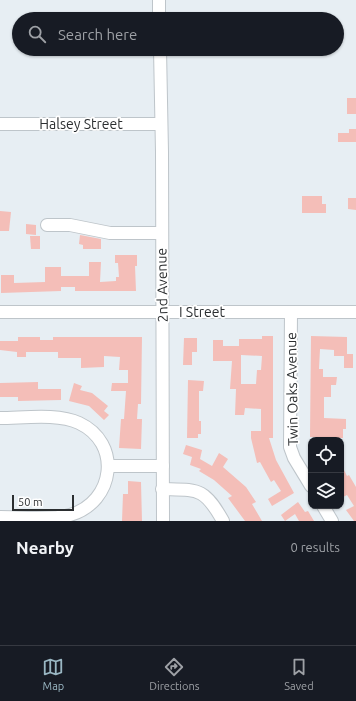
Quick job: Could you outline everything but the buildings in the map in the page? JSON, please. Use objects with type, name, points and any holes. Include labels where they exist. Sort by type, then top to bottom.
[{"type":"street","points":[[159,0],[159,12]]},
{"type":"street","name":"2nd Avenue","points":[[160,56],[163,226],[161,233],[163,521]]},
{"type":"street","name":"Halsey Street","points":[[0,124],[161,124]]},
{"type":"street","points":[[47,225],[70,225],[110,233],[161,233]]},
{"type":"street","name":"I Street","points":[[0,312],[356,312]]},
{"type":"street","name":"Twin Oaks Avenue","points":[[291,312],[290,447],[294,458],[308,481]]},
{"type":"street","points":[[0,418],[62,418],[75,421],[88,428],[98,438],[105,451],[109,466],[106,481],[100,494],[90,504],[77,512],[62,517],[0,517]]},
{"type":"street","points":[[109,466],[163,466]]},
{"type":"street","points":[[162,489],[194,490],[201,492],[213,504],[223,521]]},
{"type":"street","points":[[325,509],[332,521]]}]
